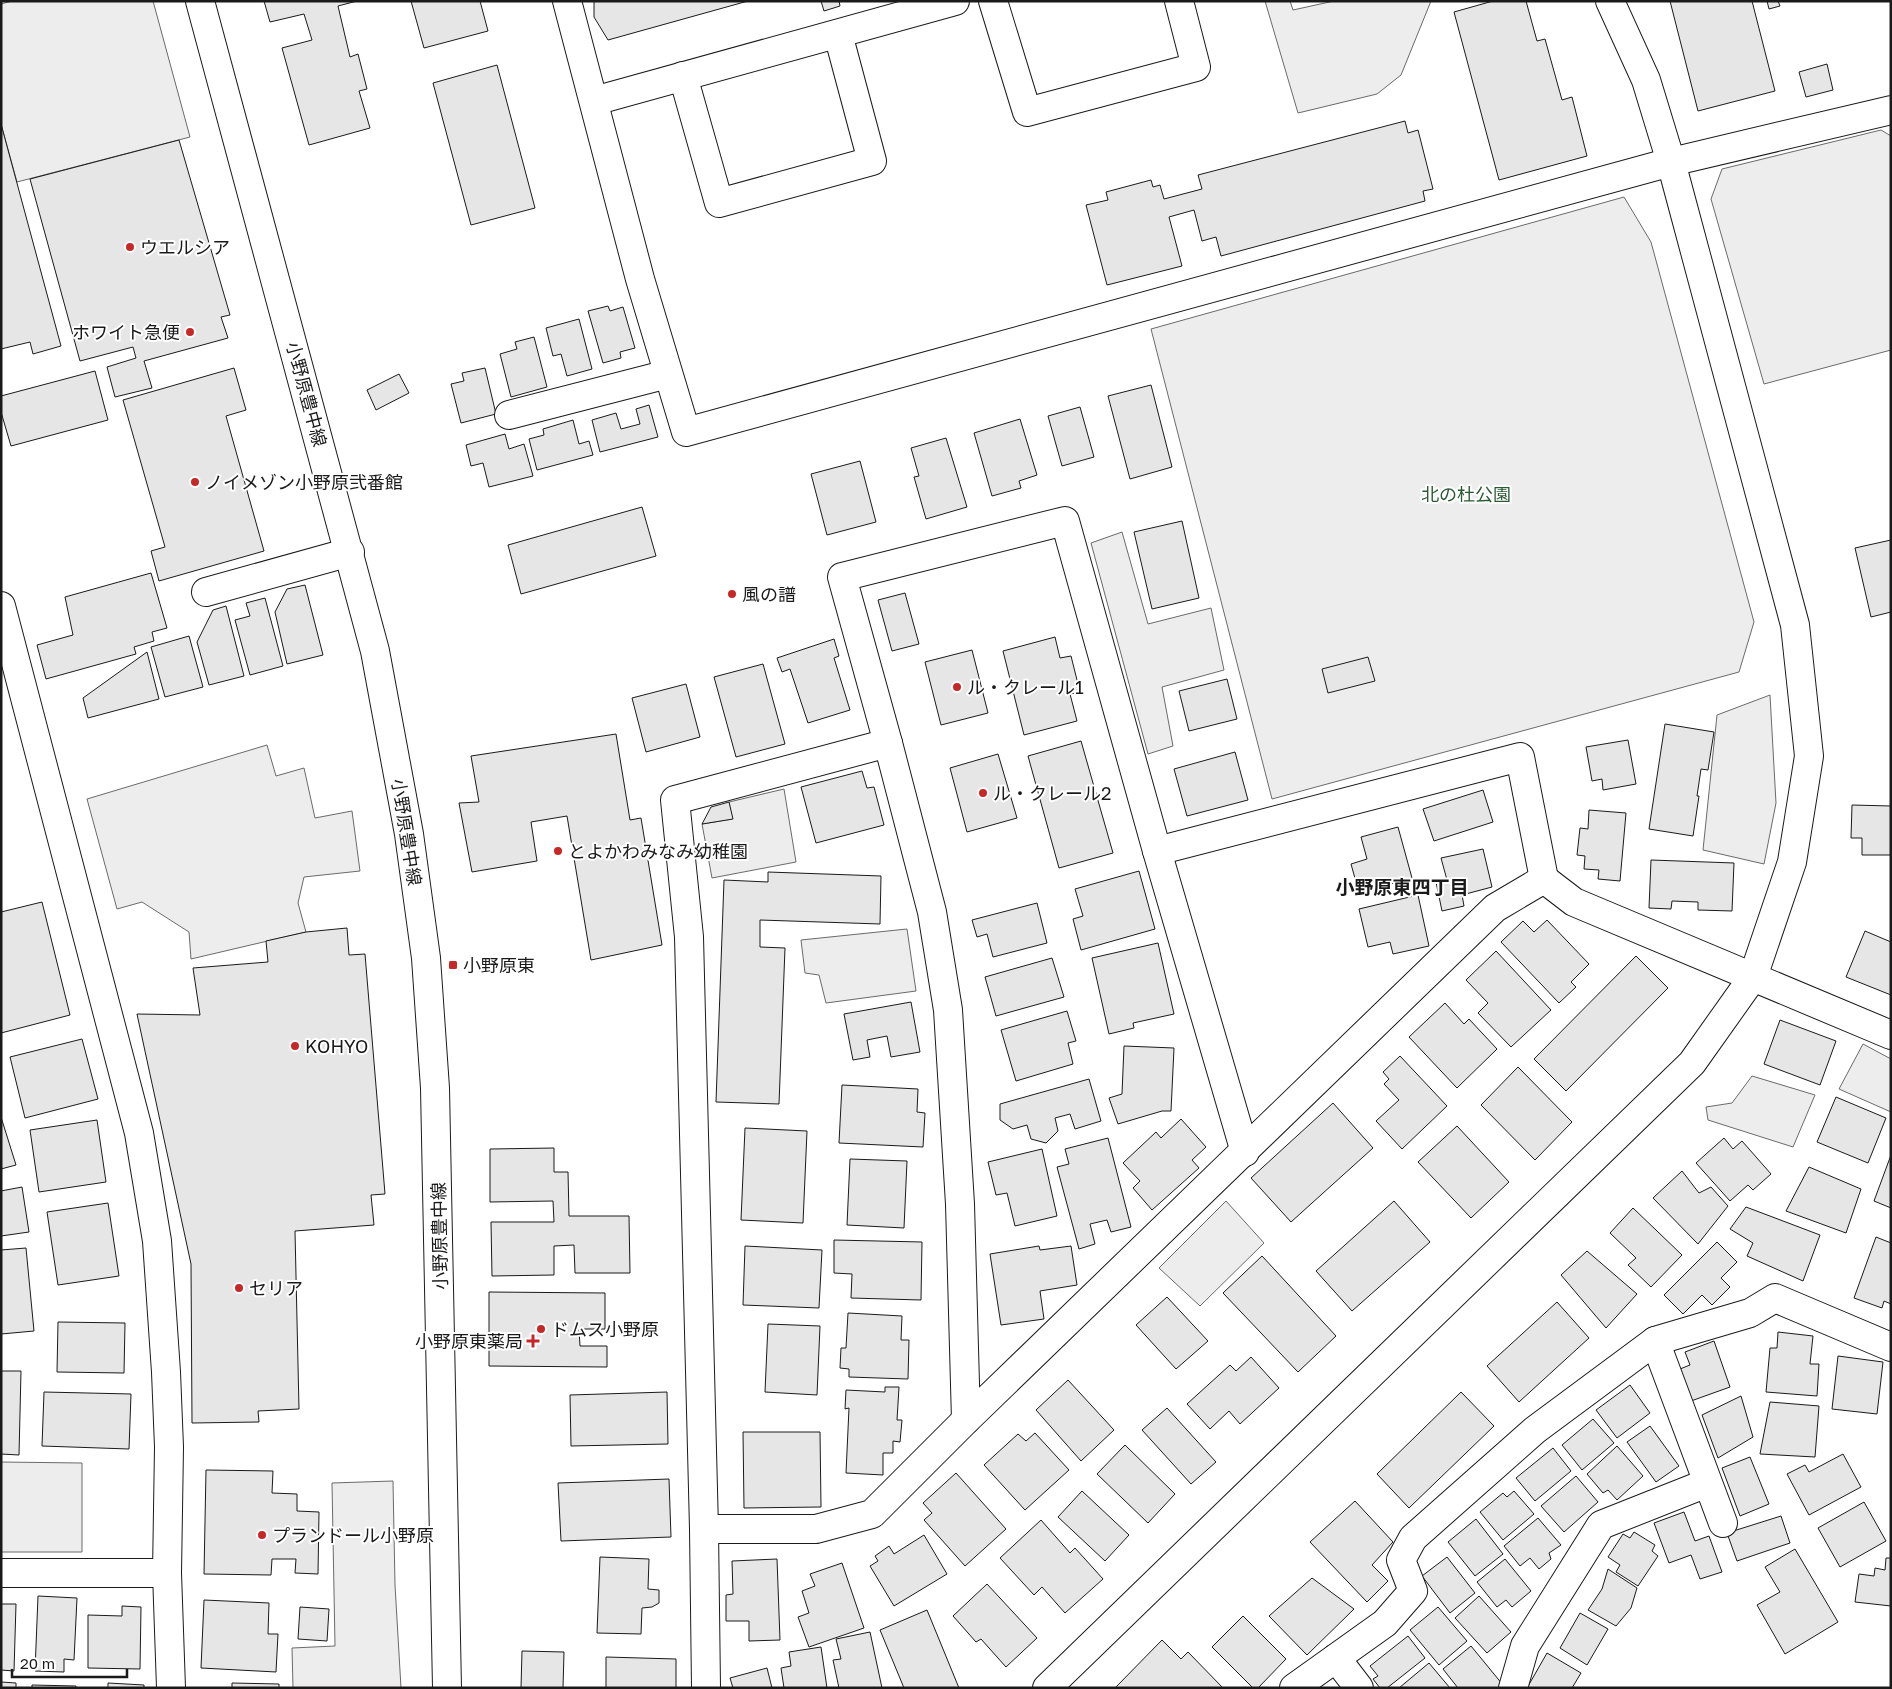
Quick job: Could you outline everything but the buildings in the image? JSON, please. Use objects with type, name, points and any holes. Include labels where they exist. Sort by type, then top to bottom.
[{"type":"street","name":"小野原豊中線","points":[[200,1],[350,552],[375,651],[409,834],[426,958],[436,1088],[447,1688]]},
{"type":"street","points":[[567,1],[640,279],[686,432],[1671,162],[1891,110]]},
{"type":"street","points":[[594,101],[955,1]]},
{"type":"street","points":[[993,1],[1027,112],[1196,67],[1179,1]]},
{"type":"street","points":[[1047,1688],[1692,1063],[1752,977],[1792,862],[1809,756],[1795,625],[1671,162],[1646,80],[1610,1]]},
{"type":"street","points":[[683,76],[719,203],[728,201],[872,161],[838,34]]},
{"type":"street","points":[[509,415],[668,374]]},
{"type":"street","points":[[966,1420],[960,1204],[948,1010],[932,912],[842,577],[1065,521],[1244,1152]]},
{"type":"street","points":[[206,592],[350,552]]},
{"type":"street","points":[[1,606],[139,1132],[157,1241],[169,1447],[167,1573],[171,1688]]},
{"type":"street","points":[[706,1688],[704,1529],[689,937],[675,800],[888,743]]},
{"type":"street","points":[[1158,851],[1520,757],[1544,879],[1574,902],[1891,1035]]},
{"type":"street","points":[[704,1529],[816,1529],[872,1514],[966,1420],[1495,908],[1544,879]]},
{"type":"street","points":[[1294,1688],[1385,1623],[1412,1591],[1401,1560],[1413,1538],[1535,1430],[1655,1341],[1750,1313],[1775,1298],[1891,1347]]},
{"type":"street","points":[[1655,1341],[1723,1523]]},
{"type":"street","points":[[1513,1688],[1525,1646],[1600,1525],[1707,1483]]},
{"type":"street","points":[[1,1573],[167,1573]]},
{"type":"street","points":[[1336,1658],[1358,1688]]},
{"type":"shaded area","points":[[12,1],[153,1],[190,137],[17,182],[1,124],[1,4]]},
{"type":"shaded area","points":[[1265,1],[1290,1],[1293,10],[1334,1],[1431,1],[1401,75],[1377,94],[1298,113]]},
{"type":"shaded area","points":[[1881,130],[1891,136],[1891,350],[1764,384],[1711,199],[1722,169]]},
{"type":"shaded area","name":"北の杜公園","points":[[1624,197],[1651,242],[1754,622],[1739,672],[1272,799],[1151,329]]},
{"type":"shaded area","points":[[1122,532],[1148,624],[1211,608],[1224,670],[1162,687],[1173,746],[1148,754],[1091,543]]},
{"type":"shaded area","points":[[1770,695],[1776,803],[1764,864],[1703,850],[1717,715]]},
{"type":"shaded area","points":[[267,745],[276,776],[304,768],[315,818],[352,811],[360,871],[304,877],[298,903],[306,932],[191,959],[189,932],[142,902],[117,909],[87,799]]},
{"type":"shaded area","points":[[784,789],[796,862],[712,878],[702,824],[732,819],[729,802]]},
{"type":"shaded area","points":[[907,929],[916,991],[826,1003],[819,975],[805,973],[801,940]]},
{"type":"shaded area","points":[[1863,1044],[1891,1059],[1891,1112],[1839,1089]]},
{"type":"shaded area","points":[[1752,1076],[1815,1095],[1793,1147],[1708,1120],[1706,1107],[1732,1103]]},
{"type":"shaded area","points":[[1226,1201],[1264,1243],[1200,1306],[1159,1268]]},
{"type":"shaded area","points":[[1,1462],[82,1463],[82,1552],[1,1552]]},
{"type":"shaded area","points":[[393,1481],[395,1585],[401,1688],[293,1688],[292,1648],[335,1646],[332,1483]]},
{"type":"place","name":"ウエルシア","points":[[130,247]]},
{"type":"place","name":"ホワイト急便","points":[[190,332]]},
{"type":"place","name":"ノイメゾン小野原弐番館","points":[[195,482]]},
{"type":"place","name":"風の譜","points":[[732,594]]},
{"type":"place","name":"ル・クレール1","points":[[957,687]]},
{"type":"place","name":"ル・クレール2","points":[[983,793]]},
{"type":"place","name":"とよかわみなみ幼稚園","points":[[558,851]]},
{"type":"place","name":"小野原東","points":[[453,965]]},
{"type":"place","name":"KOHYO","points":[[295,1046]]},
{"type":"place","name":"セリア","points":[[239,1288]]},
{"type":"place","name":"ドムス小野原","points":[[541,1329]]},
{"type":"place","name":"小野原東薬局","points":[[533,1341]]},
{"type":"place","name":"プランドール小野原","points":[[262,1535]]},
{"type":"district","name":"小野原東四丁目","points":[[1402,886]]}]
